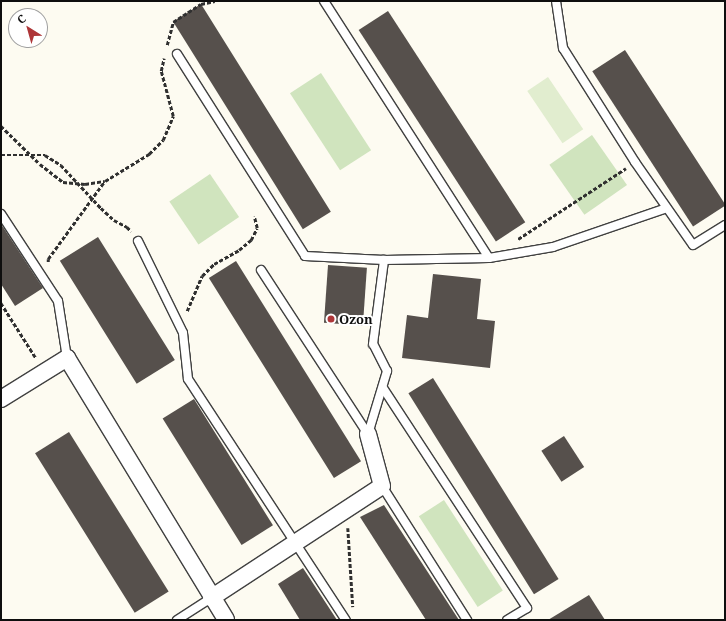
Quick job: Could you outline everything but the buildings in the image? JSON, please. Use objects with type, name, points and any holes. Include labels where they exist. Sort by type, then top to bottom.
[{"type":"street","points":[[1,399],[67,358],[211,598],[226,620]]},
{"type":"street","points":[[211,598],[382,486],[368,434]]},
{"type":"lane","points":[[324,1],[489,258]]},
{"type":"lane","points":[[556,1],[563,48],[636,162],[693,244],[725,225]]},
{"type":"lane","points":[[177,54],[305,256],[384,260],[489,258],[553,247],[667,208]]},
{"type":"lane","points":[[1,214],[58,301],[67,358]]},
{"type":"lane","points":[[138,241],[183,332],[188,379],[294,543],[346,620]]},
{"type":"lane","points":[[368,434],[384,388],[387,371],[373,344],[384,260]]},
{"type":"lane","points":[[261,270],[368,434]]},
{"type":"lane","points":[[384,388],[527,608],[507,620]]},
{"type":"lane","points":[[382,486],[467,620]]},
{"type":"lane","points":[[177,620],[211,598]]},
{"type":"path","points":[[166,50],[173,22],[201,4],[215,1]]},
{"type":"path","points":[[48,285],[48,259],[92,198],[105,182],[149,154],[164,140],[173,116],[161,71],[164,57]]},
{"type":"path","points":[[1,126],[30,154],[63,182],[79,184],[105,182]]},
{"type":"path","points":[[1,155],[45,155],[61,165],[114,220],[127,227],[138,241]]},
{"type":"path","points":[[516,241],[636,162]]},
{"type":"path","points":[[183,332],[185,316],[197,284],[202,276],[214,264],[239,250],[251,240],[258,228],[254,216]]},
{"type":"path","points":[[1,303],[39,361]]},
{"type":"path","points":[[348,523],[353,612]]},
{"type":"green space","points":[[321,73],[371,150],[340,170],[290,93]]},
{"type":"green space","points":[[548,77],[583,129],[563,143],[527,91]]},
{"type":"green space","points":[[592,135],[627,185],[584,215],[549,165]]},
{"type":"green space","points":[[210,174],[239,217],[198,245],[169,201]]},
{"type":"green space","points":[[444,500],[503,591],[478,607],[419,516]]},
{"type":"place","name":"Ozon","points":[[331,319]]}]
